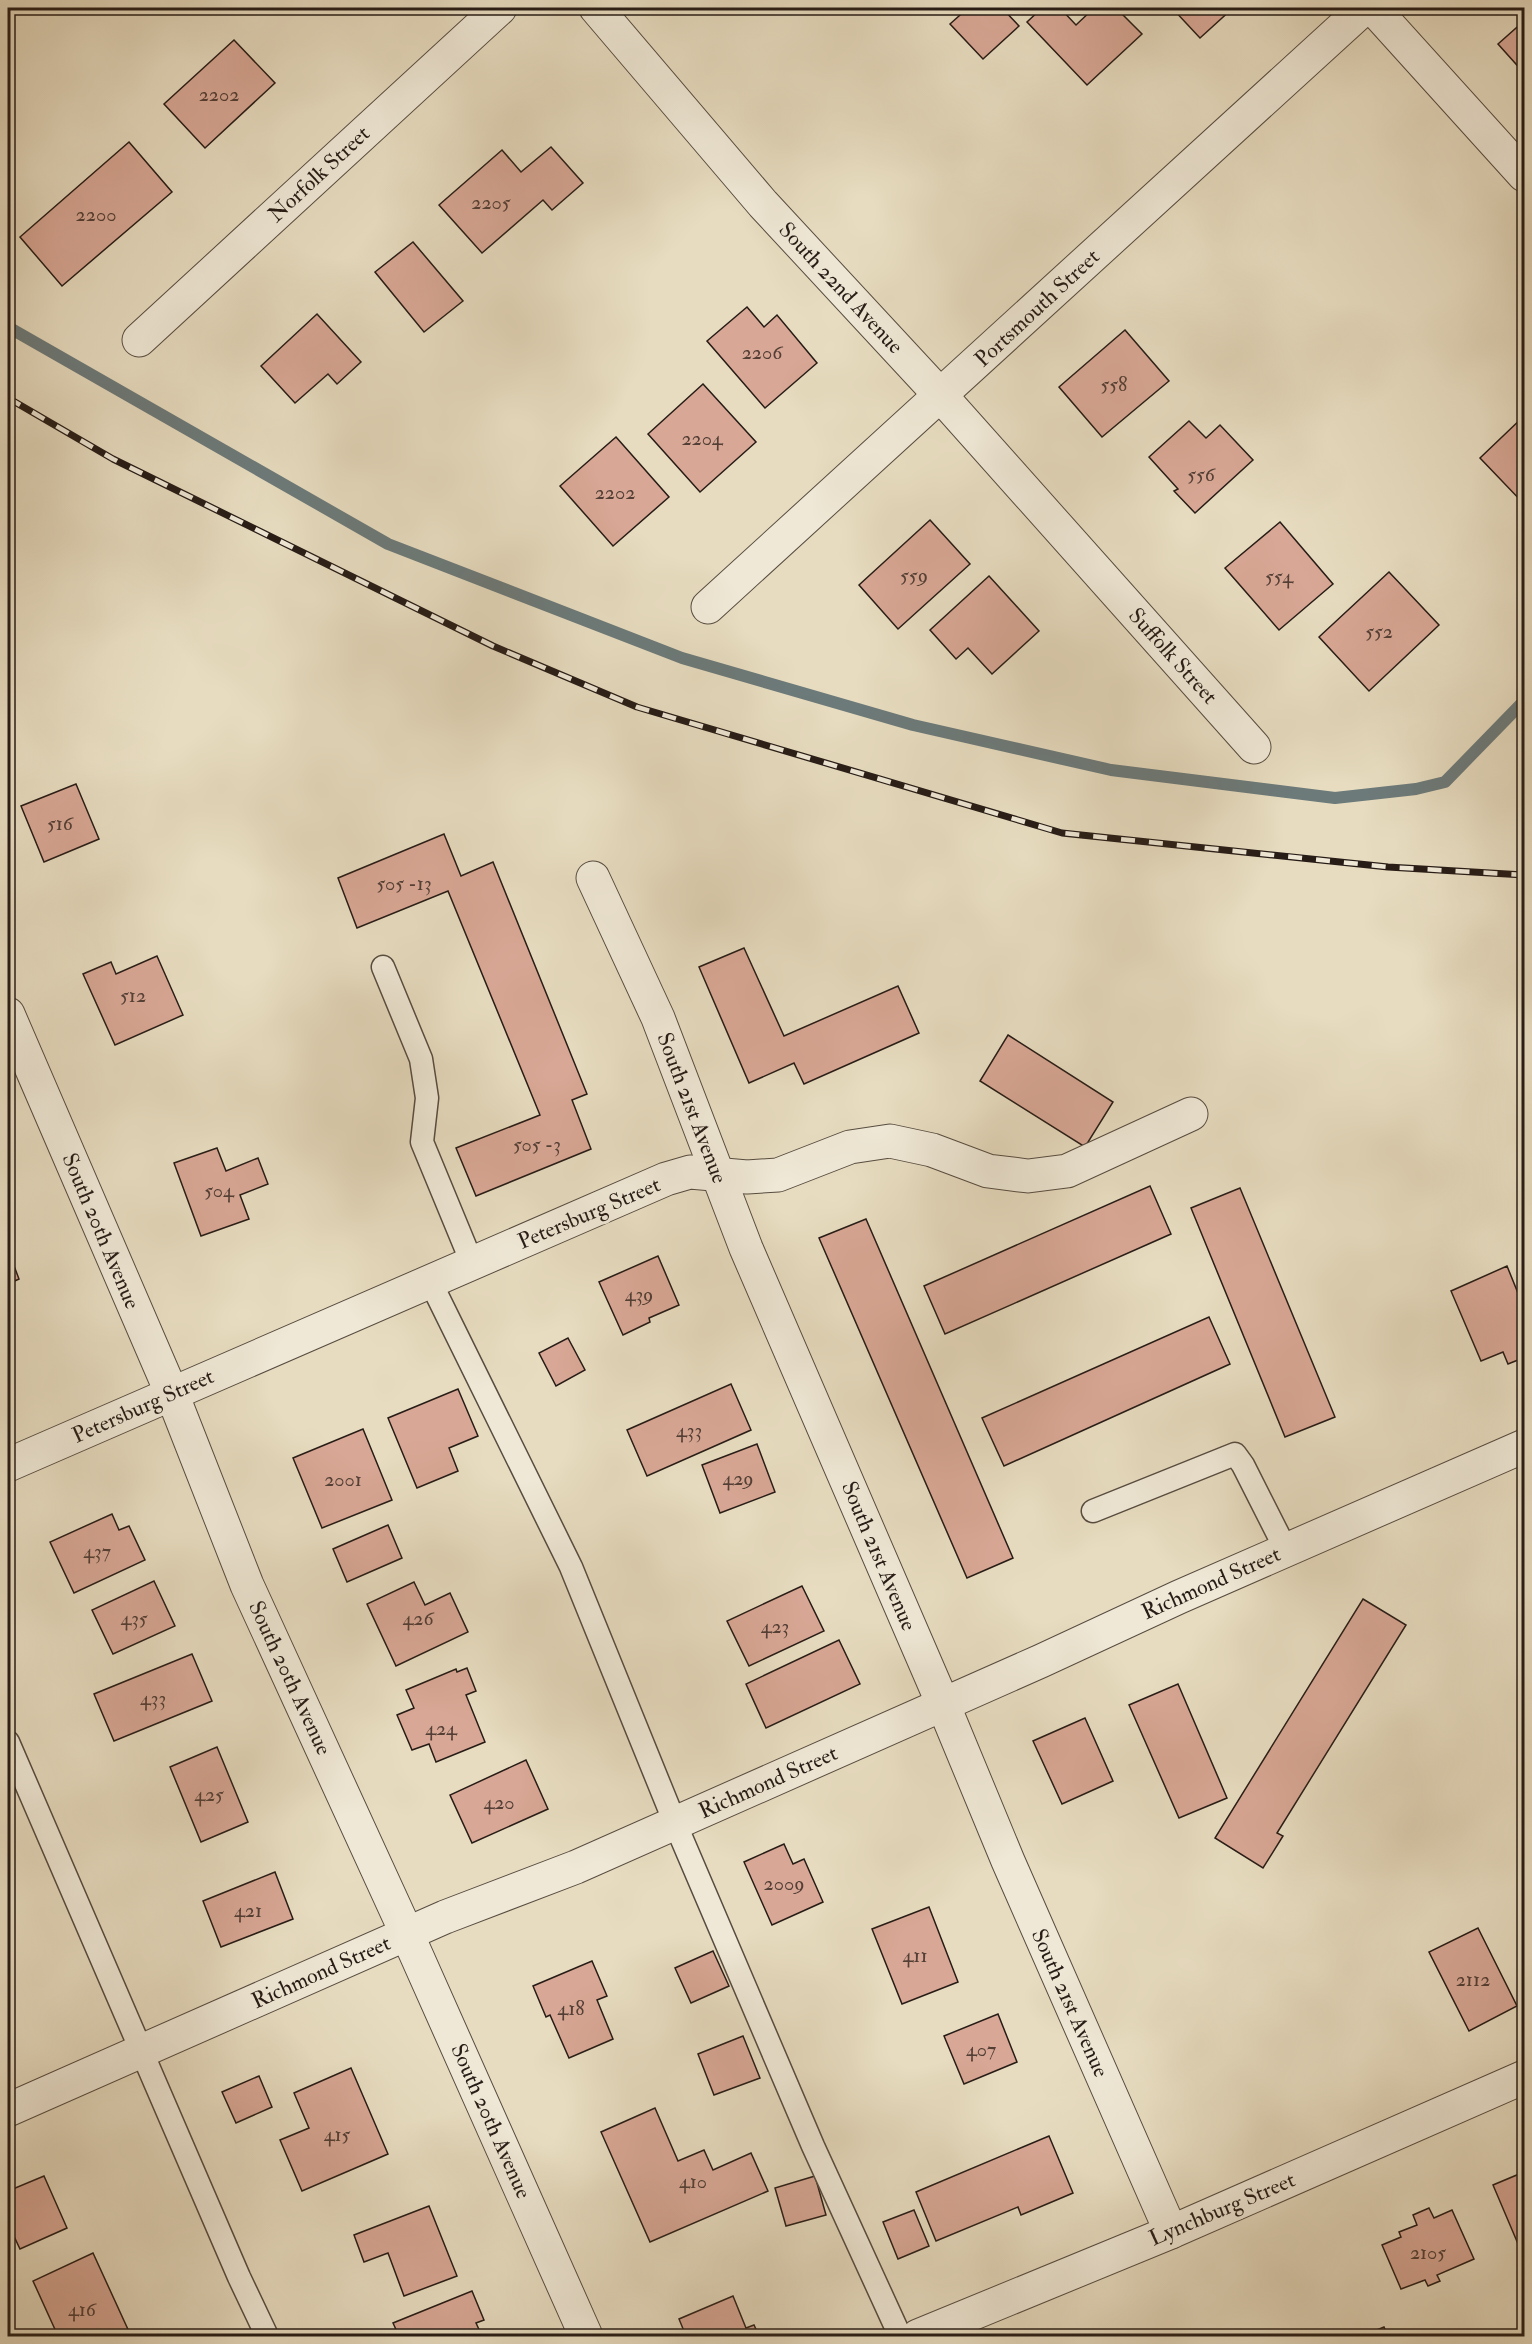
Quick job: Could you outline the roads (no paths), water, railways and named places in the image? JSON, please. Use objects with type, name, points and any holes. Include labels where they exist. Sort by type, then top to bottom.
[{"type":"street","name":"Norfolk Street","points":[[139,340],[500,8]]},
{"type":"street","name":"South 22nd Avenue","points":[[596,8],[764,204],[941,396],[1091,564]]},
{"type":"street","name":"Portsmouth Street","points":[[708,607],[1364,8]]},
{"type":"street","points":[[1373,8],[1524,175]]},
{"type":"street","name":"Suffolk Street","points":[[1091,564],[1254,747]]},
{"type":"street","name":"South 21st Avenue","points":[[592,878],[658,1018],[746,1248],[944,1704],[1008,1861],[1171,2232]]},
{"type":"street","name":"South 20th Avenue","points":[[8,1014],[172,1394],[247,1585],[408,1934],[586,2337]]},
{"type":"street","name":"Petersburg Street","points":[[8,1465],[666,1179],[690,1172],[747,1176],[778,1175],[850,1147],[890,1141],[932,1150],[988,1172],[1028,1176],[1067,1171],[1191,1113]]},
{"type":"street","name":"Richmond Street","points":[[8,2110],[445,1917],[576,1867],[1524,1446]]},
{"type":"street","name":"Lynchburg Street","points":[[918,2337],[1171,2232],[1524,2077]]},
{"type":"lane","points":[[383,967],[421,1059],[427,1098],[422,1142],[472,1263]]},
{"type":"lane","points":[[430,1281],[571,1567],[675,1823],[813,2146],[900,2337]]},
{"type":"lane","points":[[1093,1511],[1235,1454],[1243,1465],[1286,1550]]},
{"type":"lane","points":[[8,1742],[267,2337]]},
{"type":"waterway","points":[[8,327],[388,544],[682,658],[913,725],[1111,770],[1335,798],[1416,789],[1445,782],[1524,701]]},
{"type":"railway","points":[[8,398],[113,459],[493,646],[637,707],[1062,833],[1388,867],[1524,875]]}]
